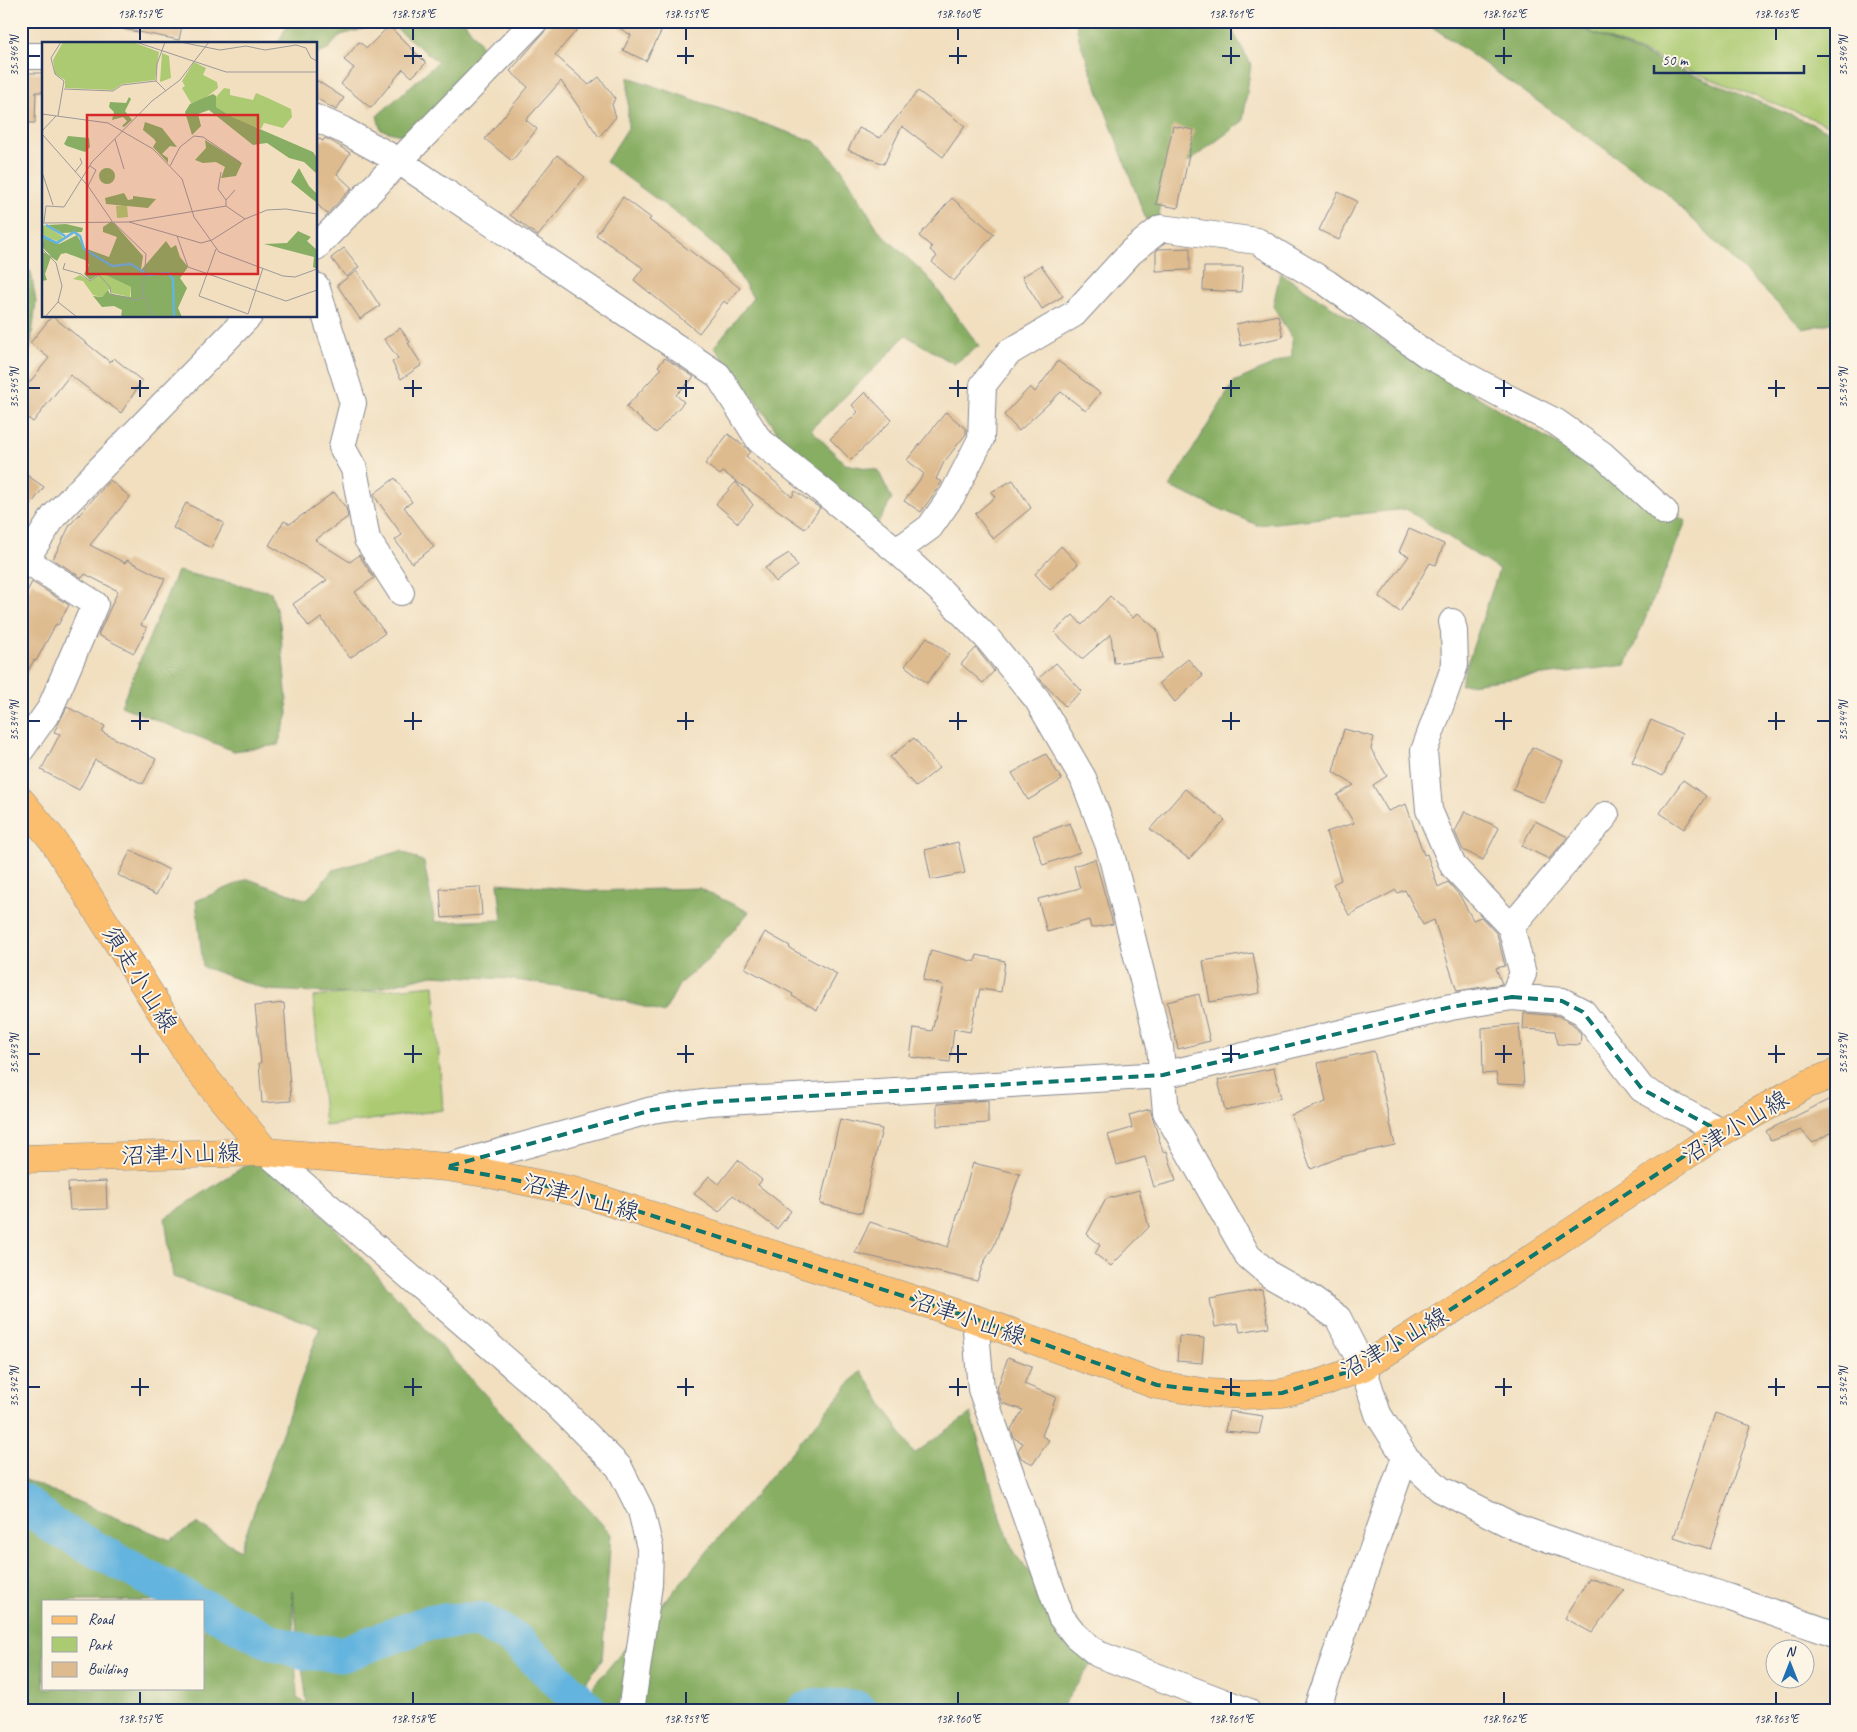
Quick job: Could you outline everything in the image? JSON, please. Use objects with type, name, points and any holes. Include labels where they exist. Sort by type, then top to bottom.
[{"type":"main road","name":"須走小山線","points":[[21,800],[53,840],[196,1067],[266,1152]]},
{"type":"main road","name":"沼津小山線","points":[[21,1159],[266,1152],[485,1172],[578,1192],[975,1319],[1104,1364],[1157,1385],[1208,1393],[1244,1394],[1282,1392],[1324,1382],[1363,1366],[1511,1272],[1721,1132],[1808,1084],[1836,1073]]},
{"type":"street","points":[[318,245],[535,21]]},
{"type":"street","points":[[21,56],[42,56]]},
{"type":"street","points":[[318,119],[343,130],[399,161],[718,376],[759,440],[897,551],[974,624],[1006,660],[1037,699],[1082,778],[1109,846],[1160,1047],[1166,1112],[1248,1256],[1270,1275],[1307,1296],[1338,1318],[1363,1366],[1378,1414],[1405,1457],[1440,1489],[1515,1527],[1836,1634]]},
{"type":"street","points":[[897,551],[930,526],[953,494],[980,439],[983,385],[1008,353],[1074,314],[1130,252],[1161,228],[1257,241],[1327,283],[1426,354],[1556,422],[1603,455],[1665,512]]},
{"type":"street","points":[[318,292],[353,403],[342,447],[354,469],[367,538],[401,592]]},
{"type":"street","points":[[21,750],[50,709],[95,604],[23,564],[54,516],[247,318]]},
{"type":"street","points":[[1452,622],[1455,665],[1424,751],[1429,810],[1453,866],[1511,927],[1523,974],[1512,997]]},
{"type":"street","points":[[1511,927],[1606,815]]},
{"type":"street","points":[[446,1167],[652,1110],[710,1102],[1163,1075],[1451,1007],[1512,997],[1562,1002],[1583,1012],[1642,1089],[1721,1132]]},
{"type":"street","points":[[266,1152],[551,1399],[619,1467],[641,1511],[650,1548],[649,1585],[631,1711]]},
{"type":"street","points":[[975,1319],[980,1389],[1061,1617],[1076,1636],[1098,1654],[1247,1711]]},
{"type":"street","points":[[1316,1711],[1405,1457]]},
{"type":"highlighted area","points":[[1512,997],[1562,1001],[1583,1012],[1642,1089],[1721,1132],[1363,1367],[1282,1393],[1245,1395],[1157,1385],[975,1319],[578,1192],[446,1167],[652,1110],[709,1102],[1163,1075],[1451,1007]]},
{"type":"green space","points":[[290,21],[464,21],[485,51],[435,110],[412,129],[404,134],[399,134],[381,130],[377,116],[438,62],[388,22],[341,35],[326,51],[318,53],[318,42],[278,42]]},
{"type":"green space","points":[[1076,21],[1227,21],[1251,64],[1243,121],[1175,172],[1163,175],[1159,219],[1146,220],[1079,39]]},
{"type":"green space","points":[[1424,21],[1569,21],[1578,27],[1836,134],[1836,322],[1803,329],[1663,190]]},
{"type":"green space","points":[[1573,21],[1836,21],[1836,128],[1591,32]]},
{"type":"green space","points":[[628,77],[816,142],[841,168],[879,231],[928,277],[979,346],[954,364],[905,335],[886,357],[811,429],[845,464],[878,470],[892,499],[877,525],[787,448],[765,413],[714,347],[753,298],[728,257],[677,214],[606,162],[628,128]]},
{"type":"green space","points":[[21,263],[31,272],[36,302],[30,351],[21,358]]},
{"type":"green space","points":[[1280,273],[1384,341],[1686,521],[1626,665],[1460,685],[1499,570],[1406,509],[1257,525],[1170,487],[1234,382],[1292,356],[1292,339],[1273,306]]},
{"type":"green space","points":[[177,571],[271,592],[280,623],[288,714],[278,745],[234,751],[121,706]]},
{"type":"green space","points":[[401,851],[424,862],[435,922],[502,920],[498,883],[591,891],[699,888],[749,912],[710,958],[680,983],[664,1013],[591,991],[509,979],[432,975],[355,994],[268,990],[203,967],[196,901],[248,879],[307,900],[333,870]]},
{"type":"green space","points":[[434,985],[443,1110],[325,1126],[313,997]]},
{"type":"green space","points":[[266,1152],[611,1534],[602,1660],[564,1711],[21,1711],[21,1478],[170,1540],[197,1524],[240,1550],[320,1327],[173,1277],[165,1218]],"holes":[[[292,1591],[307,1704],[297,1698]]]},
{"type":"green space","points":[[861,1370],[914,1454],[971,1413],[997,1507],[1014,1553],[1098,1654],[1059,1711],[572,1711]]},
{"type":"building","points":[[124,21],[183,21],[179,40],[123,29]]},
{"type":"building","points":[[554,21],[585,21],[555,55],[589,85],[599,77],[615,98],[612,105],[616,117],[599,137],[561,81],[526,120],[537,129],[512,161],[485,139],[528,87],[510,71]]},
{"type":"building","points":[[607,21],[645,21],[662,30],[646,61],[623,50],[631,35]]},
{"type":"building","points":[[389,26],[426,63],[412,77],[403,69],[371,108],[341,84],[354,68],[344,60],[359,42],[367,48]]},
{"type":"building","points":[[21,73],[42,73],[42,92],[36,92],[35,123],[21,123]]},
{"type":"building","points":[[318,81],[344,98],[336,110],[318,99]]},
{"type":"building","points":[[918,91],[965,126],[943,157],[902,126],[884,164],[848,150],[859,128],[880,138]]},
{"type":"building","points":[[1173,126],[1194,130],[1178,208],[1156,204]]},
{"type":"building","points":[[318,138],[323,141],[325,138],[350,153],[337,174],[352,188],[327,214],[318,205]]},
{"type":"building","points":[[557,155],[585,177],[538,236],[510,215]]},
{"type":"building","points":[[1338,192],[1357,201],[1339,240],[1319,230]]},
{"type":"building","points":[[623,197],[651,218],[649,220],[740,288],[727,304],[724,301],[699,333],[634,280],[643,268],[596,235]]},
{"type":"building","points":[[952,198],[994,234],[954,281],[932,262],[937,256],[930,250],[932,247],[919,236]]},
{"type":"building","points":[[344,248],[359,267],[346,277],[331,258]]},
{"type":"building","points":[[1190,248],[1190,270],[1156,271],[1156,251],[1159,249]]},
{"type":"building","points":[[1041,265],[1063,296],[1042,309],[1022,277]]},
{"type":"building","points":[[1204,267],[1243,267],[1241,292],[1203,290]]},
{"type":"building","points":[[357,271],[380,306],[360,319],[337,285]]},
{"type":"building","points":[[1278,315],[1283,337],[1241,346],[1236,324]]},
{"type":"building","points":[[50,318],[55,318],[110,362],[114,358],[142,381],[121,413],[70,375],[33,422],[21,413],[21,393],[49,358],[30,343]]},
{"type":"building","points":[[400,328],[422,365],[401,379],[392,362],[398,358],[384,339]]},
{"type":"building","points":[[665,358],[694,377],[676,395],[684,402],[656,433],[626,407],[661,369],[658,366]]},
{"type":"building","points":[[1058,361],[1100,393],[1086,411],[1061,392],[1019,431],[1004,415],[1030,387],[1035,392]]},
{"type":"building","points":[[865,392],[892,420],[851,460],[830,439],[858,412],[852,405]]},
{"type":"building","points":[[946,412],[966,429],[966,434],[944,462],[936,479],[942,482],[921,512],[904,501],[924,474],[907,460]]},
{"type":"building","points":[[728,434],[747,448],[750,452],[746,456],[792,497],[795,491],[820,508],[805,529],[723,472],[720,475],[705,464]]},
{"type":"building","points":[[21,471],[44,487],[21,518]]},
{"type":"building","points":[[395,478],[412,502],[404,507],[434,547],[412,563],[395,540],[402,535],[374,494]]},
{"type":"building","points":[[110,480],[130,497],[90,545],[125,563],[127,560],[165,579],[141,625],[147,628],[134,653],[98,635],[118,591],[85,574],[82,578],[53,559],[70,525]]},
{"type":"building","points":[[1013,480],[1031,508],[993,539],[975,514],[995,497],[991,492]]},
{"type":"building","points":[[736,482],[753,505],[738,523],[716,504]]},
{"type":"building","points":[[334,492],[346,508],[348,517],[315,540],[350,562],[359,555],[374,578],[355,592],[385,633],[350,658],[321,618],[309,627],[293,604],[327,580],[269,545],[284,521],[290,524]]},
{"type":"building","points":[[186,503],[224,523],[211,548],[173,528]]},
{"type":"building","points":[[1409,529],[1444,544],[1436,565],[1430,563],[1400,612],[1379,597],[1409,556],[1399,552]]},
{"type":"building","points":[[1061,546],[1078,564],[1050,590],[1035,574]]},
{"type":"building","points":[[789,553],[798,566],[776,582],[765,568]]},
{"type":"building","points":[[32,582],[69,605],[21,684],[21,603]]},
{"type":"building","points":[[1110,596],[1133,618],[1138,613],[1157,630],[1163,658],[1114,663],[1111,634],[1082,659],[1054,632],[1073,615],[1082,625]]},
{"type":"building","points":[[927,637],[949,654],[927,683],[905,666]]},
{"type":"building","points":[[976,648],[994,671],[983,683],[961,664]]},
{"type":"building","points":[[1188,659],[1203,676],[1175,702],[1159,683]]},
{"type":"building","points":[[1056,663],[1082,691],[1065,706],[1039,678]]},
{"type":"building","points":[[67,707],[105,726],[102,732],[156,759],[143,784],[95,760],[79,790],[41,770],[60,734],[54,732]]},
{"type":"building","points":[[1651,720],[1682,734],[1663,776],[1632,762]]},
{"type":"building","points":[[1344,729],[1374,737],[1371,749],[1387,776],[1373,785],[1388,811],[1406,804],[1424,855],[1427,854],[1438,887],[1448,882],[1460,896],[1473,920],[1481,917],[1497,934],[1505,966],[1496,968],[1502,984],[1457,991],[1434,920],[1423,925],[1405,890],[1397,893],[1396,890],[1349,915],[1333,884],[1341,880],[1326,832],[1354,823],[1337,795],[1354,785],[1333,772]]},
{"type":"building","points":[[914,738],[939,768],[916,787],[890,757]]},
{"type":"building","points":[[1532,747],[1563,761],[1544,803],[1513,790]]},
{"type":"building","points":[[1046,754],[1062,780],[1028,800],[1012,773]]},
{"type":"building","points":[[1683,780],[1706,796],[1684,829],[1660,813]]},
{"type":"building","points":[[1185,789],[1225,820],[1189,859],[1150,829]]},
{"type":"building","points":[[1465,811],[1499,828],[1483,860],[1463,850],[1455,832]]},
{"type":"building","points":[[1535,821],[1568,837],[1549,859],[1522,846]]},
{"type":"building","points":[[1070,823],[1080,852],[1043,865],[1033,836]]},
{"type":"building","points":[[958,842],[965,873],[931,880],[925,850]]},
{"type":"building","points":[[131,850],[169,870],[156,895],[118,875]]},
{"type":"building","points":[[1095,859],[1113,924],[1091,928],[1089,920],[1047,932],[1038,899],[1080,888],[1074,866]]},
{"type":"building","points":[[480,887],[482,915],[442,918],[440,889]]},
{"type":"building","points":[[765,932],[790,946],[789,948],[837,974],[817,1010],[792,996],[793,994],[745,968]]},
{"type":"building","points":[[931,950],[975,962],[977,955],[1005,961],[1001,992],[980,989],[970,1032],[954,1029],[950,1062],[910,1057],[914,1028],[932,1031],[943,985],[923,980]]},
{"type":"building","points":[[1253,953],[1260,993],[1210,1002],[1203,961]]},
{"type":"building","points":[[1199,994],[1210,1041],[1178,1049],[1167,1002]]},
{"type":"building","points":[[284,1003],[291,1101],[262,1103],[259,1063],[261,1063],[255,1006]]},
{"type":"building","points":[[1524,1013],[1558,1016],[1573,1024],[1581,1034],[1580,1045],[1558,1044],[1555,1031],[1523,1029]]},
{"type":"building","points":[[1519,1024],[1524,1085],[1498,1084],[1496,1073],[1483,1074],[1482,1028]]},
{"type":"building","points":[[1374,1051],[1395,1145],[1341,1157],[1311,1169],[1291,1115],[1326,1102],[1318,1063]]},
{"type":"building","points":[[1274,1068],[1281,1098],[1225,1110],[1218,1080]]},
{"type":"building","points":[[1836,1096],[1836,1129],[1813,1143],[1801,1130],[1771,1141],[1766,1131]]},
{"type":"building","points":[[988,1100],[988,1123],[937,1126],[937,1104]]},
{"type":"building","points":[[1150,1109],[1163,1152],[1167,1151],[1176,1181],[1154,1187],[1145,1157],[1117,1165],[1108,1135],[1132,1128],[1129,1115]]},
{"type":"building","points":[[840,1119],[882,1129],[862,1213],[820,1204]]},
{"type":"building","points":[[738,1160],[762,1180],[758,1185],[791,1211],[777,1229],[733,1195],[719,1212],[694,1194],[709,1176],[719,1184]]},
{"type":"building","points":[[973,1163],[1020,1174],[994,1246],[984,1262],[977,1281],[855,1253],[870,1222],[948,1247]]},
{"type":"building","points":[[106,1181],[107,1209],[70,1210],[68,1183]]},
{"type":"building","points":[[1139,1190],[1149,1227],[1111,1266],[1095,1254],[1100,1245],[1087,1234],[1106,1199]]},
{"type":"building","points":[[1262,1289],[1269,1327],[1240,1332],[1238,1323],[1215,1327],[1210,1299]]},
{"type":"building","points":[[1179,1336],[1204,1338],[1202,1363],[1177,1361]]},
{"type":"building","points":[[1008,1357],[1032,1366],[1024,1384],[1056,1397],[1042,1436],[1049,1440],[1033,1464],[1021,1458],[1018,1450],[1023,1443],[1014,1438],[1011,1429],[1023,1410],[1002,1403],[997,1389]]},
{"type":"building","points":[[1229,1411],[1263,1416],[1259,1434],[1225,1431]]},
{"type":"building","points":[[1715,1413],[1751,1426],[1710,1549],[1674,1537]]},
{"type":"building","points":[[1589,1578],[1625,1590],[1592,1633],[1565,1618]]},
{"type":"waterway","points":[[21,1500],[53,1526],[189,1600]]},
{"type":"waterway","points":[[205,1608],[270,1642],[306,1652],[343,1654],[431,1622],[480,1620],[517,1641],[590,1711]]},
{"type":"waterway","points":[[804,1711],[817,1706],[855,1708],[860,1711]]}]
